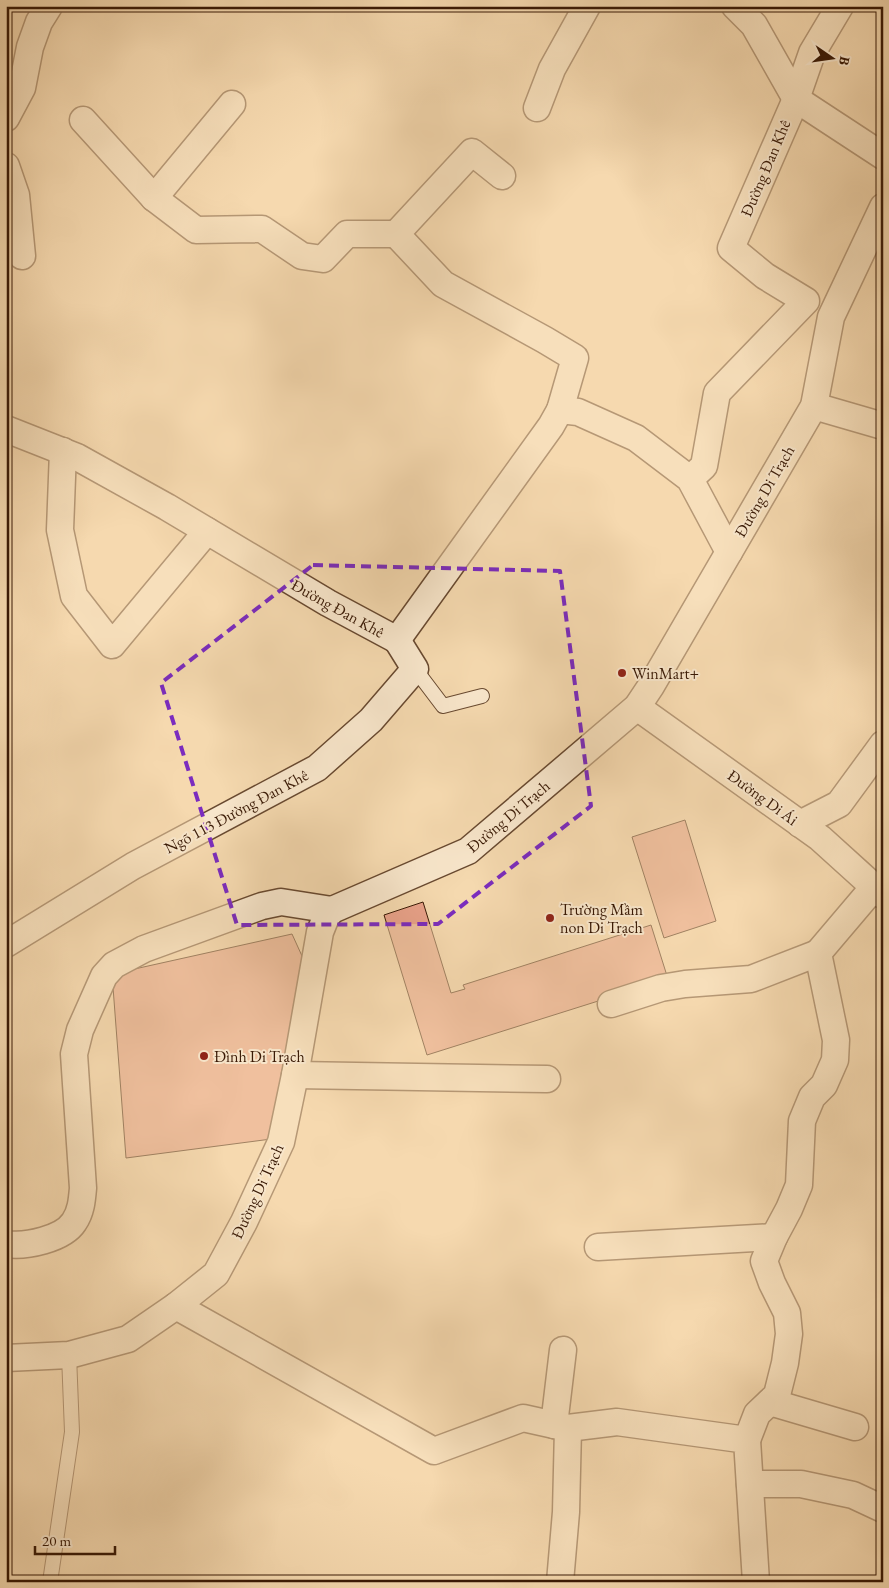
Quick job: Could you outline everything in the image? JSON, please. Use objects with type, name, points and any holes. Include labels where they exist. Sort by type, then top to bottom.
[{"type":"street","points":[[6,118],[22,88],[30,47],[39,22],[49,6]]},
{"type":"street","points":[[538,108],[552,69],[587,6]]},
{"type":"street","points":[[735,6],[754,25],[796,99],[883,156]]},
{"type":"street","name":"Đường Đan Khê","points":[[830,316],[765,276],[731,248],[796,99],[812,53],[840,6]]},
{"type":"street","points":[[154,198],[232,104]]},
{"type":"street","points":[[83,120],[154,198],[196,230],[262,229],[302,256],[323,259],[347,234],[396,234],[472,152],[502,176]]},
{"type":"street","points":[[6,166],[16,195],[22,256]]},
{"type":"street","name":"Đường Di Trạch","points":[[6,1358],[69,1355],[128,1338],[176,1306],[216,1274],[244,1222],[281,1142],[295,1075],[320,932],[326,916],[332,910],[468,851],[637,707],[814,406],[830,316],[883,207]]},
{"type":"street","name":"Đường Đan Khê","points":[[6,428],[77,456],[328,603],[396,640],[551,426],[560,410],[575,358],[546,340],[443,284],[396,234]]},
{"type":"street","points":[[690,479],[704,466],[717,393],[806,301]]},
{"type":"street","points":[[814,406],[883,426]]},
{"type":"street","points":[[560,410],[578,412],[636,438],[690,479],[729,552]]},
{"type":"street","points":[[63,451],[60,530],[74,596],[112,645],[207,531]]},
{"type":"street","points":[[396,640],[415,669]]},
{"type":"street","name":"Ngõ 113 Đường Đan Khê","points":[[6,944],[133,866],[317,768],[371,720],[415,669]]},
{"type":"street","name":"Đường Di Ái","points":[[637,707],[820,838],[878,891]]},
{"type":"street","points":[[800,824],[839,804],[883,744]]},
{"type":"street","points":[[611,1004],[661,988],[685,984],[751,979],[818,953],[878,891]]},
{"type":"street","points":[[6,1244],[49,1239],[74,1223],[81,1206],[83,1188],[74,1054],[80,1030],[92,999],[109,970],[114,965],[144,949],[262,906],[281,902],[332,910]]},
{"type":"street","points":[[756,1582],[747,1440],[757,1414],[777,1395],[785,1363],[789,1334],[787,1313],[772,1283],[764,1260],[799,1184],[802,1122],[812,1097],[824,1085],[835,1060],[836,1040],[818,953]]},
{"type":"street","points":[[295,1075],[546,1079]]},
{"type":"street","points":[[598,1247],[774,1237]]},
{"type":"street","points":[[176,1306],[434,1451],[523,1418],[561,1426],[617,1422],[747,1440]]},
{"type":"street","points":[[560,1582],[566,1512],[561,1426],[562,1350]]},
{"type":"street","points":[[770,1402],[855,1427]]},
{"type":"street","points":[[750,1484],[801,1484],[853,1495],[883,1509]]},
{"type":"lane","points":[[415,669],[443,706],[482,696]]},
{"type":"lane","points":[[50,1582],[72,1432],[69,1355]]},
{"type":"highlighted area","points":[[313,565],[560,571],[591,806],[438,924],[237,925],[161,683]]},
{"type":"building","points":[[685,820],[716,921],[664,938],[632,837]]},
{"type":"building","points":[[423,902],[451,993],[465,989],[463,985],[651,925],[668,979],[427,1055],[384,915]]},
{"type":"building","name":"Đình Di Trạch","points":[[292,934],[302,956],[279,1138],[126,1158],[112,974]]},
{"type":"place","name":"WinMart+","points":[[622,673]]},
{"type":"place","name":"Trường Mầm non Di Trạch","points":[[550,918]]},
{"type":"place","name":"Đình Di Trạch","points":[[204,1056]]}]
